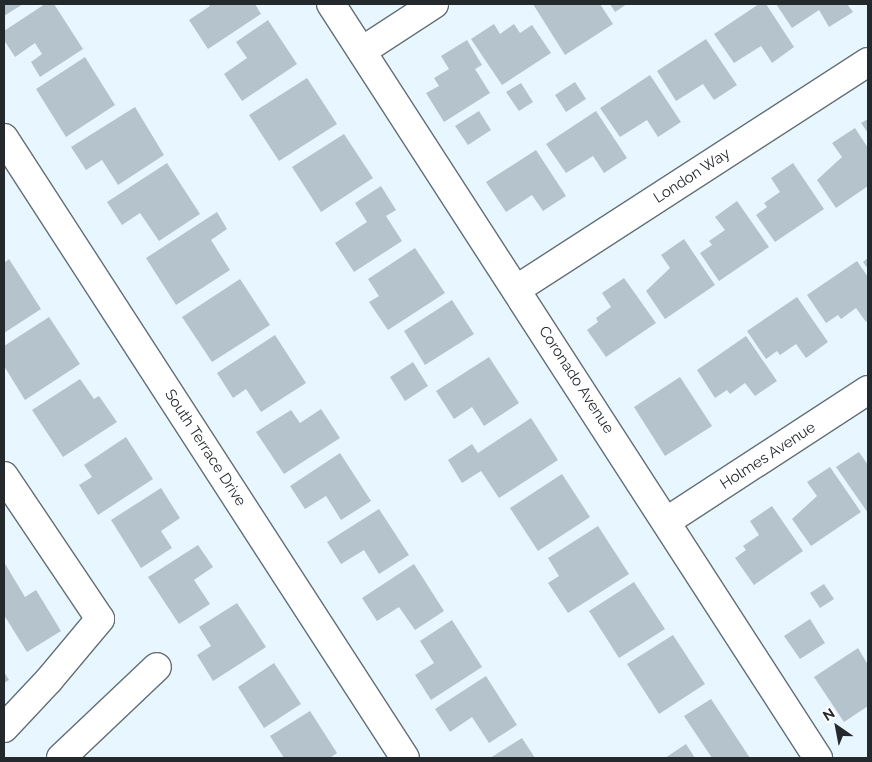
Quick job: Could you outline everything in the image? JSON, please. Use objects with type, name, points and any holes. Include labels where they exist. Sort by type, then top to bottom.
[{"type":"street","name":"Coronado Avenue","points":[[331,4],[667,521],[818,758]]},
{"type":"street","points":[[362,51],[434,4]]},
{"type":"street","name":"London Way","points":[[516,289],[868,62]]},
{"type":"street","name":"South Terrace Drive","points":[[4,138],[405,758]]},
{"type":"street","name":"Holmes Avenue","points":[[667,521],[868,390]]},
{"type":"street","points":[[4,476],[100,619],[49,680],[4,728]]},
{"type":"street","points":[[61,758],[157,667]]},
{"type":"building","points":[[4,4],[23,4],[4,16]]},
{"type":"building","points":[[45,4],[54,4],[83,49],[40,77],[31,62],[42,54],[35,43],[15,57],[4,40],[4,31]]},
{"type":"building","points":[[208,4],[255,4],[261,14],[208,49],[189,20],[210,6]]},
{"type":"building","points":[[533,4],[600,4],[613,24],[565,55]]},
{"type":"building","points":[[610,4],[627,4],[615,12]]},
{"type":"building","points":[[759,4],[766,4],[794,47],[772,63],[761,46],[734,63],[714,34]]},
{"type":"building","points":[[776,4],[847,4],[853,12],[829,27],[819,10],[792,28]]},
{"type":"building","points":[[268,20],[297,64],[242,101],[224,74],[247,58],[236,42]]},
{"type":"building","points":[[494,24],[500,34],[514,24],[520,33],[532,25],[551,53],[502,85],[471,39]]},
{"type":"building","points":[[706,39],[737,85],[714,100],[703,84],[676,101],[657,71]]},
{"type":"building","points":[[467,40],[482,65],[475,69],[490,93],[444,122],[426,93],[439,86],[434,78],[449,69],[441,56]]},
{"type":"building","points":[[85,57],[115,105],[66,137],[36,89]]},
{"type":"building","points":[[650,75],[681,122],[658,137],[647,120],[620,137],[600,108]]},
{"type":"building","points":[[307,78],[337,124],[279,161],[249,115]]},
{"type":"building","points":[[575,82],[586,99],[566,112],[555,95]]},
{"type":"building","points":[[521,83],[533,102],[519,111],[506,92]]},
{"type":"building","points":[[135,107],[164,155],[118,185],[102,160],[86,170],[71,147]]},
{"type":"building","points":[[479,111],[491,130],[468,145],[455,126]]},
{"type":"building","points":[[596,111],[627,158],[604,173],[593,156],[566,173],[546,144]]},
{"type":"building","points":[[868,119],[868,133],[861,123]]},
{"type":"building","points":[[855,128],[868,148],[868,186],[836,208],[817,180],[842,157],[832,143]]},
{"type":"building","points":[[344,134],[373,178],[321,212],[292,167]]},
{"type":"building","points":[[536,150],[566,196],[543,211],[532,195],[506,212],[486,182]]},
{"type":"building","points":[[167,163],[200,214],[159,241],[140,213],[122,225],[107,202]]},
{"type":"building","points":[[793,163],[824,209],[775,242],[756,215],[767,207],[764,203],[780,192],[771,178]]},
{"type":"building","points":[[381,186],[396,210],[386,216],[402,241],[354,272],[335,243],[367,222],[355,203]]},
{"type":"building","points":[[737,201],[769,247],[719,281],[700,253],[712,245],[709,241],[725,230],[715,217]]},
{"type":"building","points":[[217,212],[227,229],[211,240],[230,270],[176,305],[146,258]]},
{"type":"building","points":[[684,239],[715,285],[665,319],[646,291],[670,268],[661,255]]},
{"type":"building","points":[[415,248],[445,293],[388,330],[369,302],[379,296],[368,279]]},
{"type":"building","points":[[868,258],[868,269],[863,262]]},
{"type":"building","points":[[9,259],[41,309],[4,333],[4,263]]},
{"type":"building","points":[[857,261],[868,277],[868,320],[866,322],[856,308],[841,319],[838,315],[826,323],[807,295]]},
{"type":"building","points":[[624,278],[656,323],[606,357],[587,330],[598,322],[596,318],[611,307],[602,293]]},
{"type":"building","points":[[240,279],[270,325],[212,362],[182,317]]},
{"type":"building","points":[[797,297],[828,342],[806,358],[796,344],[780,355],[777,351],[766,359],[747,331]]},
{"type":"building","points":[[452,300],[474,334],[425,365],[404,331]]},
{"type":"building","points":[[49,317],[80,364],[25,400],[4,366],[4,346]]},
{"type":"building","points":[[275,335],[306,383],[261,412],[246,389],[233,398],[217,373]]},
{"type":"building","points":[[746,336],[777,381],[755,396],[745,383],[730,394],[727,390],[715,398],[697,370]]},
{"type":"building","points":[[489,357],[519,403],[484,426],[472,407],[454,419],[436,391]]},
{"type":"building","points":[[413,362],[428,386],[405,401],[390,377]]},
{"type":"building","points":[[680,377],[712,426],[665,456],[634,407]]},
{"type":"building","points":[[80,379],[94,399],[99,396],[117,422],[63,457],[32,410]]},
{"type":"building","points":[[321,409],[340,438],[284,474],[256,432],[291,410],[300,423]]},
{"type":"building","points":[[531,418],[558,460],[499,498],[481,471],[462,483],[448,460],[472,444],[478,453]]},
{"type":"building","points":[[126,437],[153,479],[98,515],[79,485],[92,477],[84,465]]},
{"type":"building","points":[[859,452],[868,465],[868,513],[836,467]]},
{"type":"building","points":[[340,453],[371,501],[341,520],[326,496],[305,509],[290,486]]},
{"type":"building","points":[[830,467],[861,512],[811,546],[792,519],[817,496],[807,482]]},
{"type":"building","points":[[562,474],[590,517],[538,551],[510,508]]},
{"type":"building","points":[[161,488],[180,518],[161,531],[172,548],[141,568],[111,520]]},
{"type":"building","points":[[772,506],[803,551],[754,585],[735,558],[746,550],[743,546],[759,535],[750,521]]},
{"type":"building","points":[[379,509],[409,555],[379,574],[364,550],[341,564],[327,542]]},
{"type":"building","points":[[598,526],[629,574],[568,613],[548,583],[559,576],[548,558]]},
{"type":"building","points":[[198,545],[213,567],[194,580],[210,604],[179,624],[148,577]]},
{"type":"building","points":[[4,562],[25,597],[36,590],[61,631],[27,652],[4,615]]},
{"type":"building","points":[[414,564],[444,611],[415,630],[399,607],[377,621],[362,598]]},
{"type":"building","points":[[634,582],[665,629],[619,658],[589,611]]},
{"type":"building","points":[[824,584],[834,599],[820,608],[810,593]]},
{"type":"building","points":[[237,603],[266,647],[213,681],[197,655],[211,646],[199,627]]},
{"type":"building","points":[[810,619],[825,643],[800,659],[784,636]]},
{"type":"building","points":[[452,620],[482,667],[431,700],[415,675],[434,663],[420,641]]},
{"type":"building","points":[[673,635],[705,684],[659,714],[627,664]]},
{"type":"building","points":[[858,648],[868,665],[868,706],[844,722],[814,677]]},
{"type":"building","points":[[274,663],[301,704],[264,728],[238,687]]},
{"type":"building","points":[[4,672],[9,680],[4,683]]},
{"type":"building","points":[[486,676],[517,725],[489,743],[472,717],[450,732],[435,709]]},
{"type":"building","points":[[711,699],[750,758],[712,758],[684,716]]},
{"type":"building","points":[[310,711],[337,753],[330,758],[284,758],[270,736]]},
{"type":"building","points":[[522,738],[535,758],[490,758]]},
{"type":"building","points":[[686,744],[695,758],[665,758]]}]
